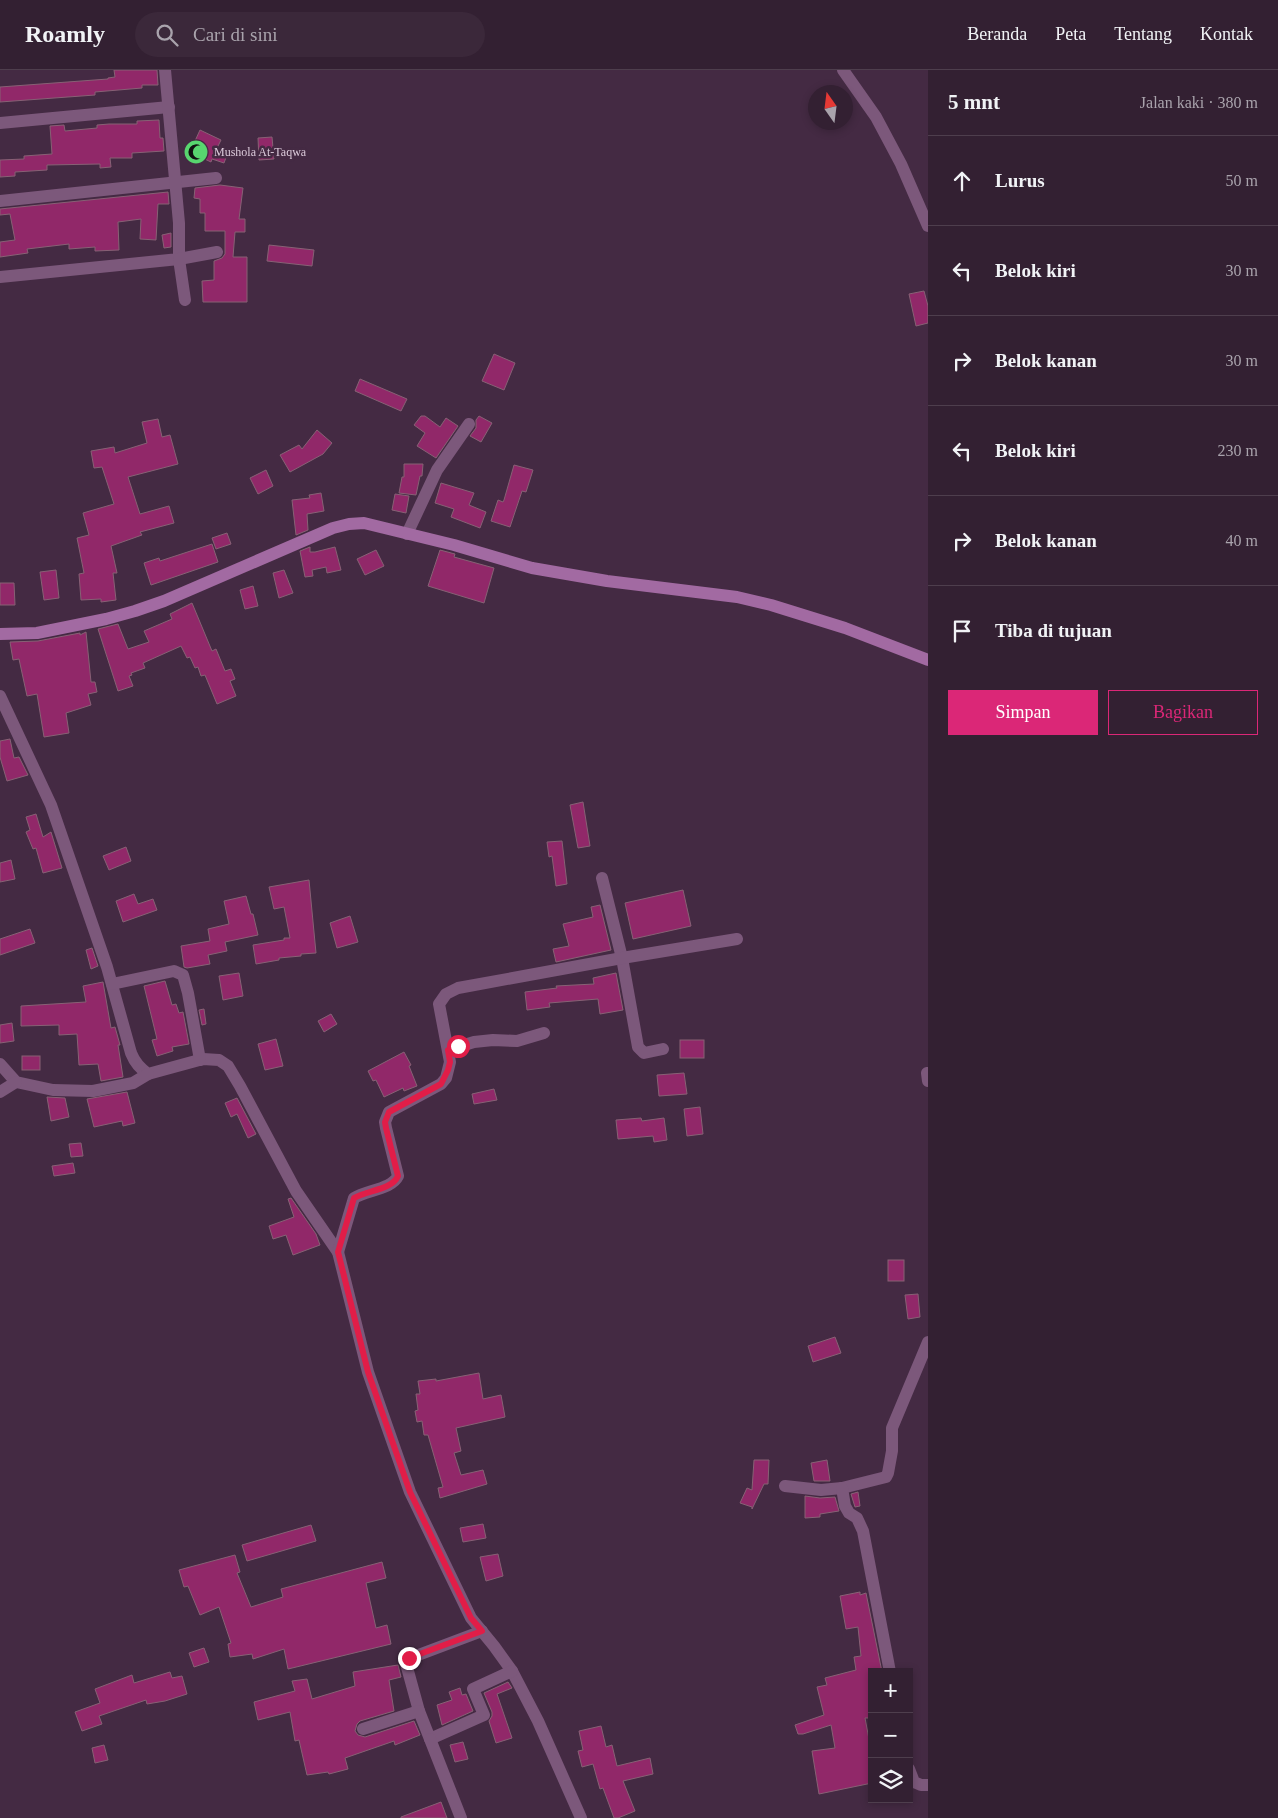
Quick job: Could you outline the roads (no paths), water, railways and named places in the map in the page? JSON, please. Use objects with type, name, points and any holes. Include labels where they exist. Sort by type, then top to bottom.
[{"type":"street","points":[[164,70],[176,183],[179,259],[185,300]]},
{"type":"street","points":[[843,70],[876,117],[889,140],[928,226]]},
{"type":"street","points":[[0,123],[169,107]]},
{"type":"street","points":[[0,201],[216,178]]},
{"type":"street","points":[[0,277],[179,259],[217,252]]},
{"type":"street","points":[[407,534],[437,470],[469,424]]},
{"type":"street","points":[[0,634],[37,633],[135,612],[333,528],[364,522],[454,545],[532,568],[607,581],[737,597],[771,605],[845,628],[928,660]]},
{"type":"street","points":[[0,696],[51,806],[112,984],[131,1053],[140,1069],[148,1074]]},
{"type":"street","points":[[602,878],[622,958],[639,1050],[648,1053],[663,1049]]},
{"type":"street","points":[[338,1252],[354,1198],[363,1193],[391,1185],[398,1176],[385,1122],[389,1112],[441,1084],[448,1070],[450,1062],[439,1004],[446,994],[452,990],[622,958],[737,939]]},
{"type":"street","points":[[112,984],[172,971],[183,975],[188,992],[200,1060]]},
{"type":"street","points":[[448,1050],[474,1042],[493,1040],[517,1041],[544,1033]]},
{"type":"street","points":[[0,1064],[16,1082],[53,1090],[93,1091],[133,1083],[148,1074],[200,1060],[213,1058],[228,1066],[296,1191],[338,1252],[368,1372],[410,1492],[471,1618],[512,1671],[538,1722],[581,1818]]},
{"type":"street","points":[[0,1092],[16,1082]]},
{"type":"street","points":[[785,1486],[821,1490],[842,1488],[882,1479],[888,1473],[892,1452],[892,1428],[928,1342]]},
{"type":"street","points":[[842,1488],[845,1506],[849,1513],[857,1518],[863,1531],[889,1668]]},
{"type":"street","points":[[461,1818],[419,1711],[405,1660],[482,1631]]},
{"type":"street","points":[[430,1739],[484,1716],[473,1689],[512,1671]]},
{"type":"street","points":[[363,1729],[419,1711]]},
{"type":"street","points":[[913,1779],[914,1782],[921,1785],[928,1785]]},
{"type":"place","name":"Mushola At-Taqwa","points":[[196,152]]}]
